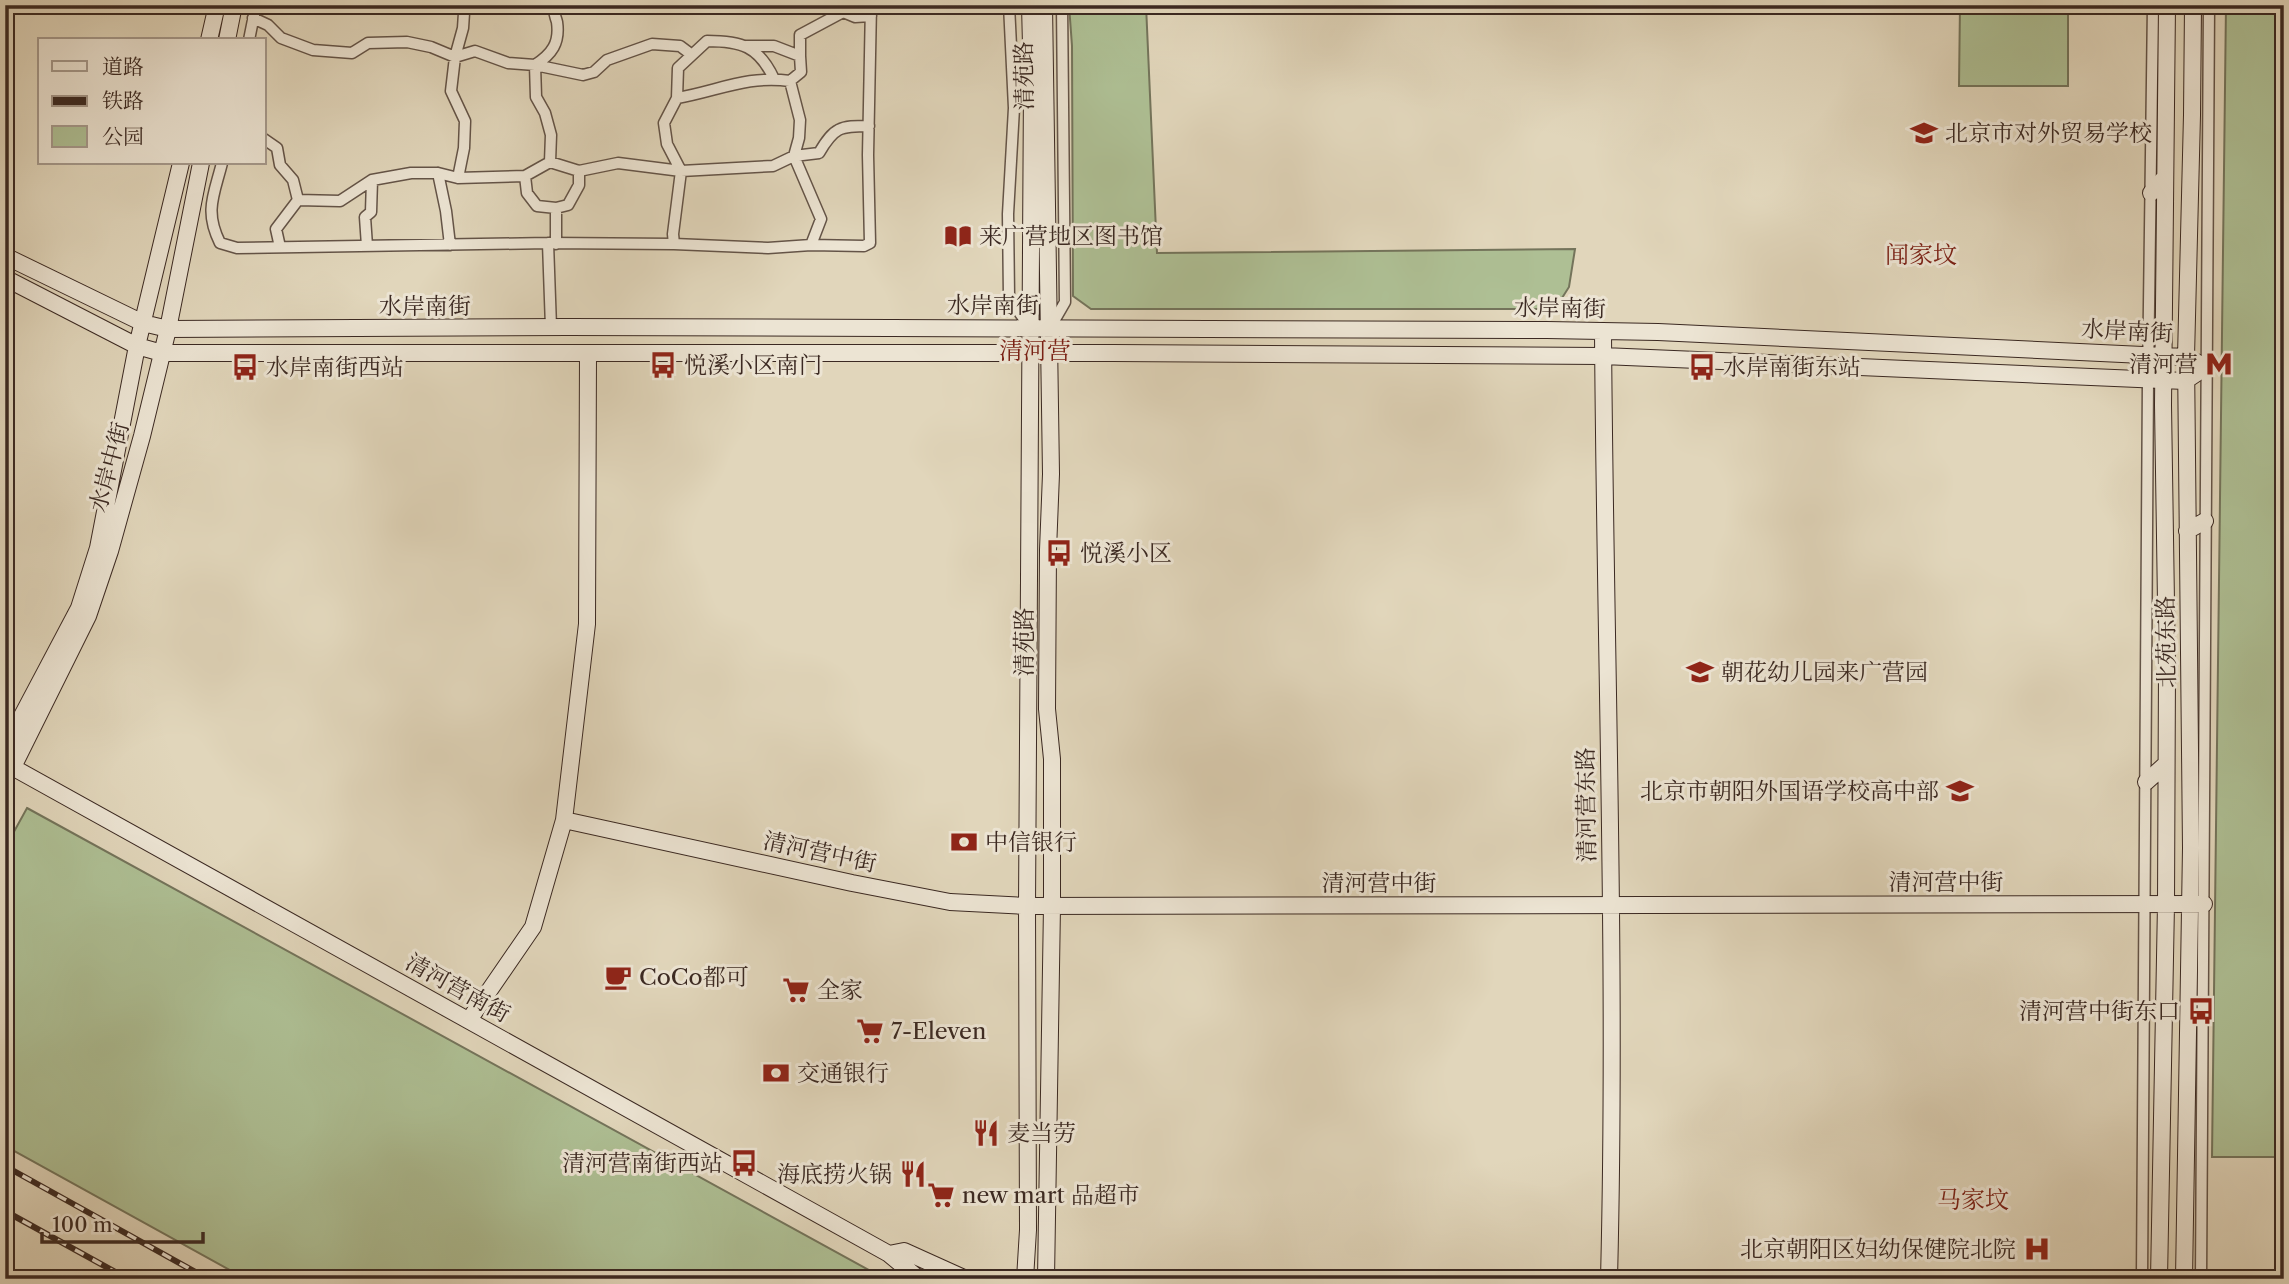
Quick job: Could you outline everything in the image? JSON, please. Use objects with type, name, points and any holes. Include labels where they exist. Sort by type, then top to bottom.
[{"type":"street","points":[[209,38],[217,5]]},
{"type":"street","points":[[226,38],[234,5]]},
{"type":"street","points":[[249,38],[256,5]]},
{"type":"street","points":[[458,178],[464,148],[465,121],[451,91],[455,57],[463,28],[464,13],[461,5]]},
{"type":"street","points":[[535,65],[547,58],[556,47],[557,23],[552,9],[554,5]]},
{"type":"street","points":[[1009,5],[1014,107],[1008,214],[1009,297],[1030,328]]},
{"type":"street","name":"清苑路","points":[[1025,1279],[1028,1230],[1027,906],[1032,74],[1030,5]]},
{"type":"street","name":"清苑路","points":[[1044,5],[1051,474],[1047,709],[1052,759],[1046,1279]]},
{"type":"street","points":[[1050,328],[1065,302],[1062,5]]},
{"type":"street","points":[[2153,5],[2151,193],[2156,355]]},
{"type":"street","name":"北苑东路","points":[[2159,1279],[2166,764],[2155,380],[2165,177],[2167,5]]},
{"type":"street","name":"北苑东路","points":[[2184,1279],[2197,903],[2185,381],[2193,5]]},
{"type":"street","points":[[2201,1279],[2197,903],[2205,521],[2209,5]]},
{"type":"street","points":[[222,164],[211,203],[213,228],[220,243],[237,248],[552,244],[674,244],[768,248],[811,245],[864,246],[870,243],[871,11],[855,17],[843,12],[800,35],[801,72],[790,82]]},
{"type":"street","points":[[253,18],[268,25],[282,38],[313,50],[352,53],[368,43],[407,42],[432,47],[455,57],[475,51],[508,63],[535,65],[583,75],[593,72],[607,60],[652,44],[680,46],[692,55]]},
{"type":"street","points":[[674,244],[681,171],[667,144],[664,123],[677,98],[678,68],[708,41],[774,46],[800,56]]},
{"type":"street","points":[[747,46],[767,64],[774,79]]},
{"type":"street","points":[[535,65],[536,97],[545,113],[551,135],[550,162]]},
{"type":"street","points":[[677,98],[707,93],[755,79],[790,82]]},
{"type":"street","points":[[790,82],[800,120],[794,156],[821,219],[811,245]]},
{"type":"street","points":[[298,200],[340,201],[372,180],[411,173],[438,173],[458,178],[525,176],[550,162],[579,171],[618,163],[681,171],[773,166],[794,156],[820,153],[831,133],[845,126],[869,126]]},
{"type":"street","points":[[266,140],[277,148],[280,165],[293,180],[298,200]]},
{"type":"street","name":"水岸中街","points":[[5,748],[79,608],[89,578],[137,346],[181,164]]},
{"type":"street","name":"水岸中街","points":[[9,765],[88,616],[101,581],[142,436],[162,353],[201,164]]},
{"type":"street","points":[[525,176],[527,193],[537,206],[556,208],[568,205],[579,185],[579,171]]},
{"type":"street","points":[[438,173],[450,245]]},
{"type":"street","points":[[2151,193],[2165,177]]},
{"type":"street","points":[[367,246],[365,217],[372,212],[372,180]]},
{"type":"street","points":[[280,247],[276,229],[298,200]]},
{"type":"street","points":[[551,327],[552,244],[556,208]]},
{"type":"street","name":"水岸南街","points":[[5,256],[143,323],[167,329],[551,327],[1603,331],[2156,355],[2186,357],[2206,367]]},
{"type":"street","name":"水岸南街","points":[[5,278],[137,346],[162,353],[1603,356],[2185,381]]},
{"type":"street","name":"清河营东路","points":[[1603,331],[1611,906],[1609,1279]]},
{"type":"street","points":[[469,1020],[533,927],[564,820],[587,624],[588,354]]},
{"type":"street","points":[[2185,381],[2206,367]]},
{"type":"street","points":[[2142,1279],[2146,782],[2155,380]]},
{"type":"street","points":[[2187,531],[2205,521]]},
{"type":"street","points":[[2146,782],[2166,764]]},
{"type":"street","name":"清河营南街","points":[[9,765],[889,1254],[919,1279]]},
{"type":"street","name":"清河营中街","points":[[564,820],[938,900],[1027,906],[2197,903]]},
{"type":"street","name":"清河营南街","points":[[889,1254],[904,1251],[966,1279]]},
{"type":"green space","points":[[1069,5],[1146,5],[1157,253],[1575,249],[1569,287],[1555,309],[1091,309],[1073,296],[1072,46]]},
{"type":"green space","points":[[1960,5],[2068,5],[2068,86],[1959,86]]},
{"type":"green space","points":[[2226,5],[2284,5],[2284,1157],[2212,1157]]},
{"type":"green space","points":[[27,808],[881,1279],[246,1279],[5,1146],[5,848]]},
{"type":"railway","points":[[5,1166],[208,1279]]},
{"type":"railway","points":[[5,1211],[128,1279]]},
{"type":"place","name":"北京市对外贸易学校","points":[[1924,133]]},
{"type":"place","name":"来广营地区图书馆","points":[[958,236]]},
{"type":"place","name":"清河营","points":[[2219,364]]},
{"type":"place","name":"悦溪小区南门","points":[[663,365]]},
{"type":"place","name":"水岸南街西站","points":[[245,367]]},
{"type":"place","name":"水岸南街东站","points":[[1702,367]]},
{"type":"place","name":"悦溪小区","points":[[1059,553]]},
{"type":"place","name":"朝花幼儿园来广营园","points":[[1700,672]]},
{"type":"place","name":"北京市朝阳外国语学校高中部","points":[[1960,791]]},
{"type":"place","name":"中信银行","points":[[964,842]]},
{"type":"place","name":"CoCo都可","points":[[618,977]]},
{"type":"place","name":"全家","points":[[796,990]]},
{"type":"place","name":"清河营中街东口","points":[[2201,1011]]},
{"type":"place","name":"7-Eleven","points":[[870,1031]]},
{"type":"place","name":"交通银行","points":[[776,1073]]},
{"type":"place","name":"麦当劳","points":[[986,1133]]},
{"type":"place","name":"清河营南街西站","points":[[744,1163]]},
{"type":"place","name":"海底捞火锅","points":[[913,1174]]},
{"type":"place","name":"new mart 品超市","points":[[941,1195]]},
{"type":"place","name":"北京朝阳区妇幼保健院北院","points":[[2037,1249]]},
{"type":"district","name":"闻家坟","points":[[1921,255]]},
{"type":"district","name":"清河营","points":[[1035,351]]},
{"type":"district","name":"马家坟","points":[[1973,1200]]}]
